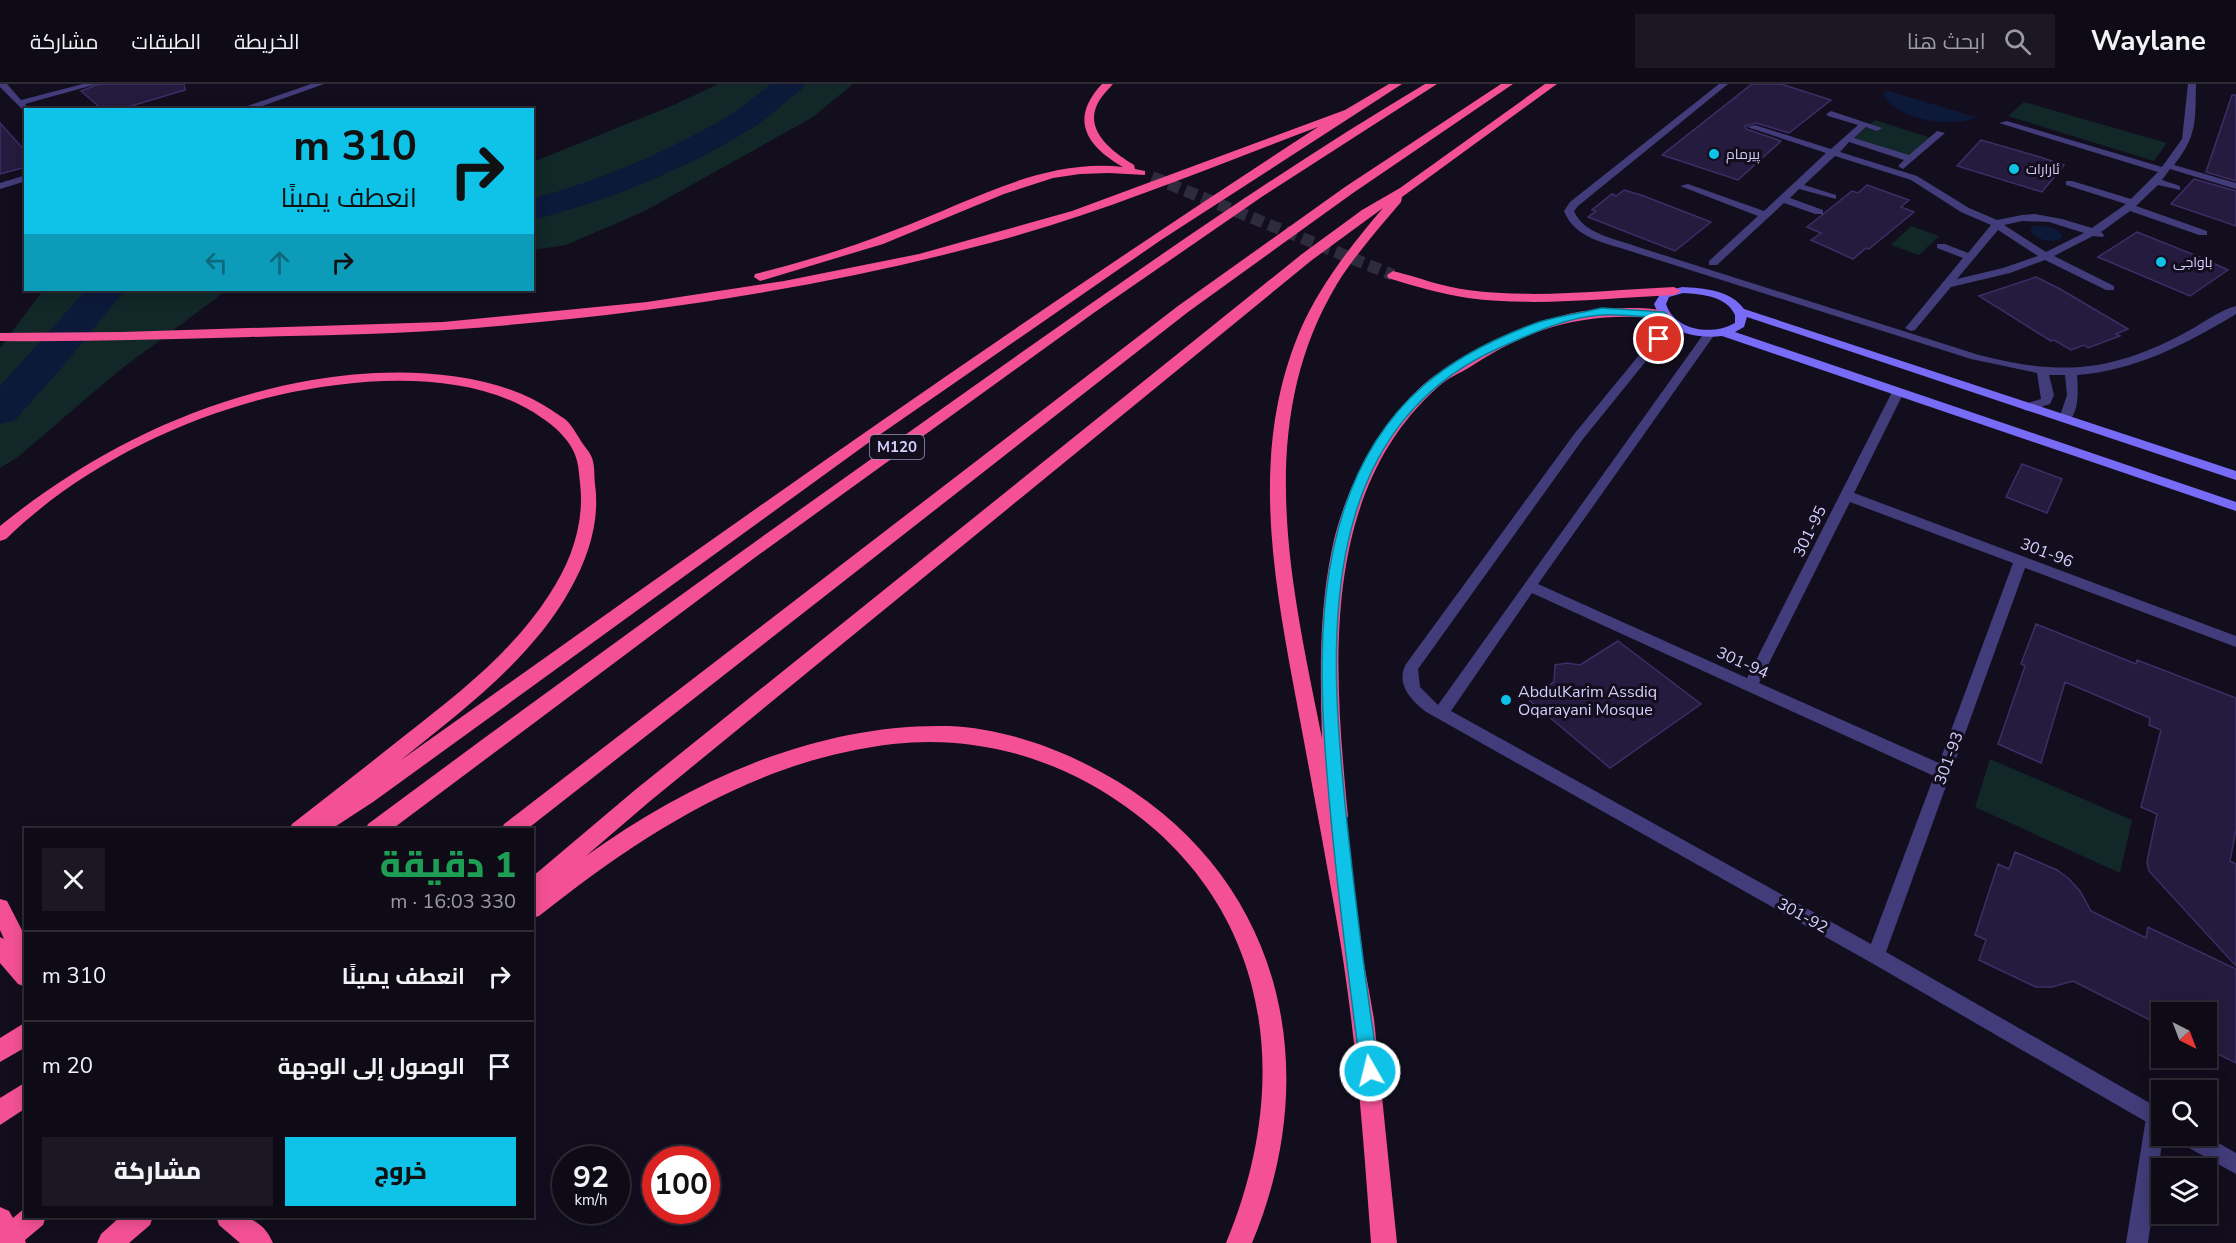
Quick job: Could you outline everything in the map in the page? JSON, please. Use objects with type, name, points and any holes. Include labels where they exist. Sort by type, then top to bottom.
[{"type":"highway","points":[[635,306],[755,279],[842,254],[1048,175],[1101,167],[1147,175],[1104,150],[1089,128],[1088,120],[1092,103],[1108,84]]},
{"type":"highway","points":[[316,828],[366,796],[889,422],[1157,237],[1349,112],[1397,84]]},
{"type":"highway","name":"M120","points":[[378,828],[827,496],[1077,318],[1314,157],[1432,84]]},
{"type":"highway","points":[[514,828],[1183,309],[1348,190],[1508,84]]},
{"type":"highway","points":[[534,888],[642,796],[1307,257],[1366,213],[1404,191],[1552,84]]},
{"type":"highway","points":[[0,338],[443,326],[635,306],[769,287],[874,267],[983,242],[1082,213],[1349,112]]},
{"type":"highway","points":[[1352,946],[1290,621],[1279,540],[1276,477],[1282,419],[1292,374],[1305,336],[1330,284],[1404,191]]},
{"type":"highway","points":[[1393,274],[1447,290],[1488,296],[1529,297],[1674,291]]},
{"type":"highway","points":[[1384,1243],[1370,1071],[1352,946],[1329,724],[1329,648],[1336,570],[1347,516],[1363,476],[1387,432],[1410,403],[1448,371],[1474,355],[1527,330],[1576,315],[1620,311],[1668,319]]},
{"type":"highway","points":[[0,536],[75,478],[139,441],[216,409],[316,383],[379,376],[466,382],[518,396],[544,411],[566,429],[580,449],[590,472],[589,514],[577,560],[547,612],[495,671],[438,720],[302,828]]},
{"type":"highway","points":[[534,907],[613,848],[670,812],[729,781],[789,758],[839,744],[893,736],[940,734],[978,737],[1062,760],[1103,780],[1138,802],[1170,831],[1205,866],[1228,898],[1251,945],[1266,994],[1273,1048],[1274,1107],[1264,1168],[1239,1243]]},
{"type":"highway","points":[[0,908],[24,958]]},
{"type":"highway","points":[[0,947],[24,975]]},
{"type":"highway","points":[[0,1051],[24,1034]]},
{"type":"highway","points":[[0,1113],[24,1095]]},
{"type":"highway","points":[[2,1243],[32,1218]]},
{"type":"highway","points":[[110,1243],[139,1218]]},
{"type":"highway","points":[[229,1218],[246,1243]]},
{"type":"highway","points":[[230,1218],[260,1243]]},
{"type":"highway","points":[[0,1220],[13,1243]]},
{"type":"main road","points":[[2236,476],[1740,311],[1727,299],[1705,291],[1674,291],[1661,299],[1660,310],[1668,319],[1689,330],[1709,334],[1725,333],[2236,507]]},
{"type":"main road","points":[[1725,333],[1740,325],[1742,318],[1740,311]]},
{"type":"street","points":[[2,84],[22,106],[93,84]]},
{"type":"street","points":[[246,108],[320,84]]},
{"type":"street","points":[[1724,84],[1574,204],[1569,212],[1575,224],[1616,243],[1938,345],[1988,360],[2042,370],[2092,370],[2126,363],[2196,332],[2236,309]]},
{"type":"street","points":[[1945,285],[1990,276],[2045,256],[2093,232],[2131,205],[2156,181],[2187,139],[2192,84]]},
{"type":"street","points":[[1831,114],[1877,128]]},
{"type":"street","points":[[2004,123],[2236,186]]},
{"type":"street","points":[[1713,263],[1864,124]]},
{"type":"street","points":[[1752,127],[1923,182],[1965,210],[1997,225],[2045,256],[2110,288]]},
{"type":"street","points":[[1896,172],[1940,133]]},
{"type":"street","points":[[1848,139],[1911,159]]},
{"type":"street","points":[[0,186],[24,179]]},
{"type":"street","points":[[2156,181],[2177,188]]},
{"type":"street","points":[[2069,183],[2203,233]]},
{"type":"street","points":[[1685,186],[1766,215]]},
{"type":"street","points":[[1798,186],[1832,197]]},
{"type":"street","points":[[1784,199],[1819,212]]},
{"type":"street","points":[[1911,328],[1997,225],[2014,218],[2050,219],[2104,237]]},
{"type":"street","points":[[1941,246],[1970,257]]},
{"type":"street","points":[[2013,269],[2026,276]]},
{"type":"street","points":[[1990,276],[2002,283]]},
{"type":"street","name":"301-92","points":[[1668,319],[1579,436],[1411,668],[1408,678],[1417,696],[1442,713],[1876,956],[2151,1114]]},
{"type":"street","points":[[1442,713],[1529,586],[1709,334]]},
{"type":"street","points":[[2028,407],[2046,400],[2048,396],[2042,370]]},
{"type":"street","points":[[2065,420],[2073,395],[2071,371]]},
{"type":"street","name":"301-95","points":[[1751,685],[1898,392]]},
{"type":"street","name":"301-96","points":[[1845,495],[2236,642]]},
{"type":"street","name":"301-93","points":[[1876,956],[2021,561]]},
{"type":"street","name":"301-94","points":[[1529,586],[1942,772]]},
{"type":"street","points":[[2137,1243],[2154,1146]]},
{"type":"street","points":[[2204,1146],[2236,1164]]},
{"type":"green space","points":[[718,84],[853,84],[813,117],[645,211],[566,245],[534,250],[534,162],[676,104]]},
{"type":"green space","points":[[2024,102],[2167,143],[2154,161],[2008,116]]},
{"type":"green space","points":[[1875,120],[1931,138],[1908,157],[1852,140]]},
{"type":"green space","points":[[1911,226],[1939,236],[1919,255],[1891,245]]},
{"type":"green space","points":[[42,291],[226,291],[116,373],[18,457],[0,468],[0,348]]},
{"type":"green space","points":[[1990,759],[2132,820],[2120,873],[1975,807]]},
{"type":"water","points":[[1885,90],[1976,117],[1966,121],[1940,122],[1913,116],[1891,104],[1884,96]]},
{"type":"water","points":[[2033,226],[2047,226],[2055,229],[2063,238],[2054,241],[2040,239],[2030,230]]},
{"type":"building","points":[[99,84],[184,84],[185,90],[125,108],[101,108],[81,91]]},
{"type":"building","points":[[1752,84],[1781,84],[1831,100],[1789,133],[1756,123],[1745,126],[1746,129],[1781,141],[1738,180],[1662,155]]},
{"type":"building","points":[[2232,95],[2236,95],[2236,181],[2206,172]]},
{"type":"building","points":[[0,123],[24,150],[24,168],[0,174]]},
{"type":"building","name":"ئارارات","points":[[1981,140],[2064,165],[2042,192],[1957,166]]},
{"type":"building","points":[[2194,179],[2236,191],[2236,226],[2171,204]]},
{"type":"building","points":[[1867,185],[1909,200],[1901,207],[1914,212],[1869,249],[1866,248],[1853,259],[1811,240],[1821,233],[1807,227],[1852,191],[1858,193]]},
{"type":"building","points":[[1624,190],[1711,222],[1675,251],[1588,217],[1596,211],[1592,210],[1612,194],[1616,196]]},
{"type":"building","name":"باواجی","points":[[2137,232],[2228,270],[2190,296],[2098,257]]},
{"type":"building","points":[[2036,277],[2128,329],[2116,334],[2120,336],[2088,348],[2084,345],[2071,350],[2054,340],[2051,341],[1979,296]]},
{"type":"building","points":[[2022,464],[2062,479],[2047,513],[2006,497]]},
{"type":"building","points":[[2036,624],[2136,664],[2137,660],[2236,698],[2236,829],[2230,861],[2236,864],[2236,966],[2149,871],[2147,862],[2157,814],[2141,807],[2161,730],[2149,725],[2150,718],[2065,682],[2041,763],[1998,744],[2025,666],[2021,664]]},
{"type":"building","points":[[1618,641],[1701,704],[1610,768],[1528,699],[1554,682],[1555,665],[1567,663],[1580,665]]},
{"type":"building","points":[[2015,852],[2057,870],[2080,891],[2091,911],[2146,938],[2148,927],[2236,969],[2236,1063],[2217,1054],[2217,1002],[2151,1002],[2151,1020],[2073,981],[2052,987],[2036,987],[1979,960],[1986,940],[1975,935],[1998,864],[2009,869]]},
{"type":"waterway","points":[[534,209],[585,195],[669,159],[739,123],[790,84]]},
{"type":"waterway","points":[[0,411],[48,359],[105,291]]},
{"type":"tunnel","points":[[1152,177],[1393,275]]},
{"type":"place","name":"پیرمام","points":[[1714,154]]},
{"type":"place","name":"ئارارات","points":[[2014,169]]},
{"type":"place","name":"باواجی","points":[[2161,262]]},
{"type":"place","name":"AbdulKarim Assdiq Oqarayani Mosque","points":[[1506,700]]},
{"type":"route","points":[[1370,1071],[1352,946],[1329,724],[1329,648],[1336,570],[1347,516],[1378,446],[1397,419],[1426,389],[1448,371],[1474,355],[1543,325],[1576,315],[1602,311],[1664,315],[1672,322],[1659,339]]}]
